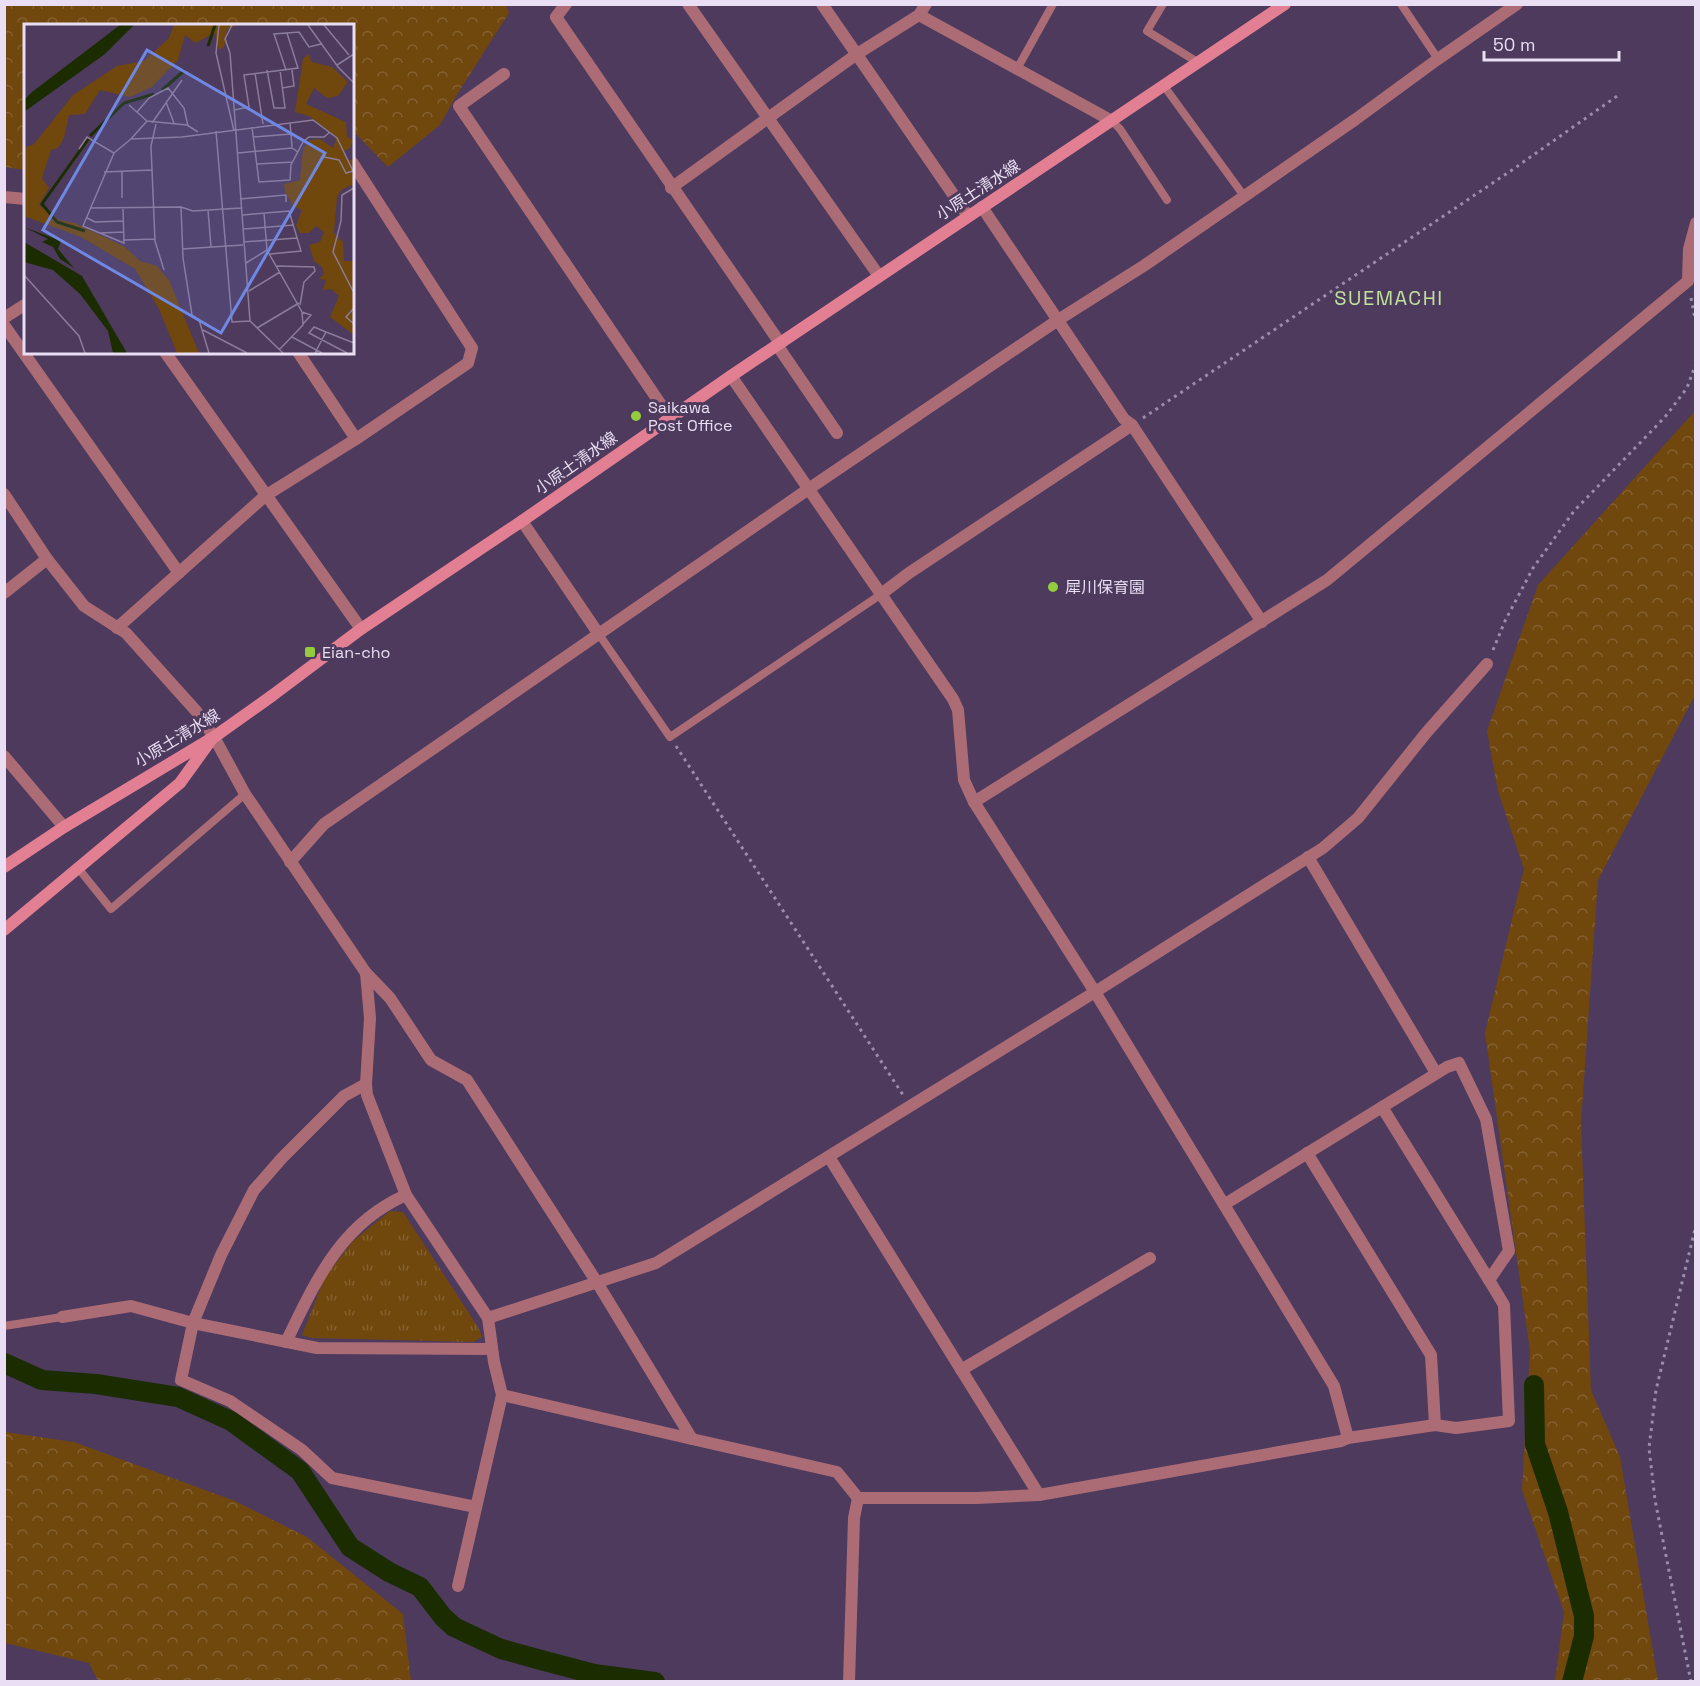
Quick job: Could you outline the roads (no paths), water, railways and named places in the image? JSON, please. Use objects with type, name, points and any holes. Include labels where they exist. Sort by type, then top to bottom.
[{"type":"main road","name":"小原土清水線","points":[[4,867],[64,826],[214,736],[362,629],[731,376],[1285,4]]},
{"type":"main road","points":[[4,930],[180,783],[214,736]]},
{"type":"street","points":[[566,4],[556,17],[837,433]]},
{"type":"street","points":[[688,4],[879,276]]},
{"type":"street","points":[[822,4],[968,216]]},
{"type":"street","points":[[290,862],[324,824],[810,488],[1058,320],[1145,265],[1517,4]]},
{"type":"street","points":[[671,188],[857,54],[923,10],[1017,69],[1112,121]]},
{"type":"street","points":[[504,74],[459,106],[670,418]]},
{"type":"street","points":[[117,628],[265,496],[356,439],[468,363],[472,348],[354,165]]},
{"type":"street","points":[[4,197],[24,199]]},
{"type":"street","points":[[982,207],[1124,419],[1132,425],[1262,622]]},
{"type":"street","points":[[974,802],[1327,580],[1688,281],[1689,249],[1695,222]]},
{"type":"street","points":[[4,318],[24,305]]},
{"type":"street","points":[[4,325],[24,353]]},
{"type":"street","points":[[24,354],[179,573]]},
{"type":"street","points":[[166,354],[265,496],[362,629]]},
{"type":"street","points":[[299,354],[356,439]]},
{"type":"street","points":[[731,376],[953,699],[958,710],[964,780],[974,802],[1095,992],[1334,1386],[1348,1438]]},
{"type":"street","points":[[880,595],[909,573],[1132,425]]},
{"type":"street","points":[[4,495],[47,559],[84,606],[126,633],[197,712],[214,736],[245,794],[366,973],[390,998],[431,1060],[466,1080],[598,1284],[692,1438]]},
{"type":"street","points":[[522,521],[598,633]]},
{"type":"street","points":[[4,593],[47,559]]},
{"type":"street","points":[[488,1318],[598,1284],[656,1263],[1095,992],[1323,848],[1358,818],[1426,733],[1487,664]]},
{"type":"street","points":[[4,756],[64,826]]},
{"type":"street","points":[[1308,857],[1436,1073]]},
{"type":"street","points":[[366,973],[370,1018],[367,1095],[406,1195],[488,1318],[502,1395],[458,1586]]},
{"type":"street","points":[[1224,1204],[1436,1073],[1459,1063],[1486,1119],[1509,1251],[1489,1280]]},
{"type":"street","points":[[366,1084],[344,1096],[282,1158],[254,1190],[221,1255],[193,1323],[181,1380],[230,1401],[302,1450],[332,1478],[476,1507]]},
{"type":"street","points":[[858,1498],[977,1498],[1039,1495],[1348,1438],[1435,1425],[1456,1428],[1509,1421],[1504,1305],[1382,1107]]},
{"type":"street","points":[[1307,1153],[1431,1354],[1435,1425]]},
{"type":"street","points":[[829,1157],[1039,1495]]},
{"type":"street","points":[[286,1342],[318,1276],[345,1239],[388,1203],[406,1195]]},
{"type":"street","points":[[961,1370],[1150,1258]]},
{"type":"street","points":[[62,1317],[131,1306],[193,1323],[317,1348],[492,1349]]},
{"type":"street","points":[[502,1395],[837,1472],[858,1498]]},
{"type":"street","points":[[849,1682],[854,1518],[858,1498]]},
{"type":"lane","points":[[1017,69],[1053,4]]},
{"type":"lane","points":[[1163,4],[1147,31],[1199,63]]},
{"type":"lane","points":[[1401,4],[1438,59]]},
{"type":"lane","points":[[1164,86],[1244,196]]},
{"type":"lane","points":[[1112,121],[1120,129],[1167,200]]},
{"type":"lane","points":[[598,633],[669,737],[880,595]]},
{"type":"lane","points":[[78,868],[111,909],[245,794]]},
{"type":"lane","points":[[4,1326],[62,1317]]},
{"type":"waterway","points":[[4,1363],[42,1380],[96,1384],[178,1397],[231,1421],[300,1471],[350,1547],[389,1572],[420,1587],[443,1617],[454,1627],[501,1649],[541,1660],[594,1674],[655,1682]]},
{"type":"waterway","points":[[1534,1385],[1535,1444],[1558,1512],[1584,1616],[1584,1636],[1572,1682]]},
{"type":"place","name":"Saikawa Post Office","points":[[636,416]]},
{"type":"place","name":"犀川保育園","points":[[1053,587]]},
{"type":"place","name":"Eian-cho","points":[[310,652]]},
{"type":"district","name":"SUEMACHI","points":[[1389,298]]}]
